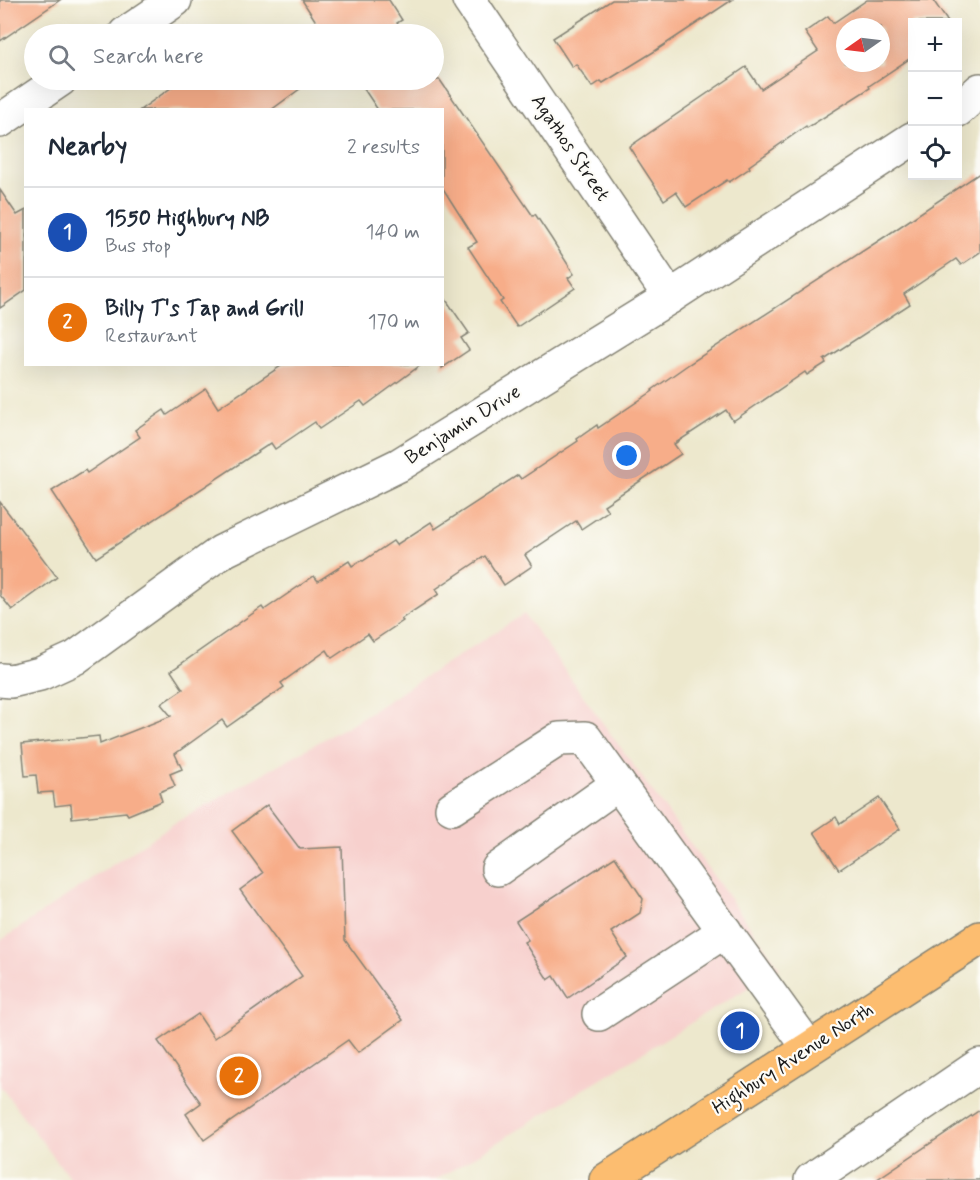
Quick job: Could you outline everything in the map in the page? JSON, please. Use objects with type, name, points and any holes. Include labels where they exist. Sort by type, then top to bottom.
[{"type":"main road","name":"Highbury Avenue North","points":[[606,1180],[980,938]]},
{"type":"street","points":[[140,24],[175,0]]},
{"type":"street","name":"Agathos Street","points":[[475,2],[670,297]]},
{"type":"street","points":[[0,121],[45,90]]},
{"type":"street","points":[[962,106],[980,90]]},
{"type":"street","name":"Benjamin Drive","points":[[0,680],[11,681],[40,674],[75,658],[220,552],[399,465],[670,297],[908,142]]},
{"type":"street","points":[[452,808],[559,739],[585,738],[809,1048]]},
{"type":"street","points":[[498,868],[618,784]]},
{"type":"street","points":[[599,1014],[724,931]]},
{"type":"street","points":[[811,1180],[980,1065]]},
{"type":"shaded area","points":[[524,614],[780,968],[436,1180],[71,1180],[0,1086],[0,941],[173,824],[356,721]]},
{"type":"building","points":[[0,0],[60,0],[24,24],[0,41]]},
{"type":"building","points":[[302,0],[389,0],[402,20],[398,24],[318,24]]},
{"type":"building","points":[[612,0],[732,0],[655,51],[603,83],[601,81],[592,87],[576,64],[572,67],[553,38]]},
{"type":"building","points":[[867,0],[933,0],[945,18],[908,18],[908,60],[890,72],[890,18],[840,18]]},
{"type":"building","points":[[828,16],[833,23],[836,21],[836,72],[890,72],[869,86],[870,88],[807,128],[806,126],[729,182],[727,180],[686,207],[676,192],[664,200],[629,147],[746,67],[761,89],[818,51],[805,32]]},
{"type":"building","points":[[444,86],[533,216],[535,214],[551,238],[574,274],[568,278],[575,288],[517,327],[500,302],[503,300],[468,247],[477,242],[444,190],[444,108],[377,108],[365,90],[444,90]]},
{"type":"building","points":[[168,90],[298,90],[274,108],[143,108]]},
{"type":"building","points":[[980,173],[980,252],[961,265],[956,259],[904,294],[910,304],[824,360],[826,363],[807,375],[805,372],[733,421],[726,410],[674,444],[681,454],[604,505],[608,511],[581,529],[576,521],[525,555],[532,566],[504,585],[485,556],[436,589],[439,594],[373,641],[368,634],[332,658],[327,650],[281,683],[284,687],[227,727],[222,720],[175,754],[182,769],[170,774],[175,786],[159,792],[162,801],[128,815],[126,812],[72,818],[71,804],[55,806],[53,792],[38,793],[36,775],[25,776],[22,744],[99,736],[100,744],[171,716],[161,704],[183,689],[171,671],[262,607],[264,610],[314,576],[318,581],[349,561],[352,566],[393,541],[396,545],[431,522],[435,529],[518,475],[521,479],[578,441],[577,439],[597,425],[598,428],[689,364]]},
{"type":"building","points":[[0,190],[17,215],[24,211],[24,291],[0,308]]},
{"type":"building","points":[[444,297],[469,333],[461,338],[469,350],[442,368],[444,366]]},
{"type":"building","points":[[281,366],[419,366],[365,406],[361,401],[319,429],[315,422],[275,449],[271,443],[96,558],[52,491],[85,470],[87,473],[140,437],[135,430],[164,410],[167,415],[206,389],[218,408]]},
{"type":"building","points":[[0,502],[57,577],[12,610],[0,595]]},
{"type":"building","points":[[879,798],[900,829],[839,870],[814,832],[836,817],[840,824]]},
{"type":"building","points":[[267,805],[300,849],[342,847],[345,940],[403,1020],[358,1053],[348,1040],[204,1140],[186,1114],[201,1103],[158,1041],[198,1014],[214,1038],[302,976],[240,890],[263,873],[232,831]]},
{"type":"building","points":[[615,857],[643,899],[640,913],[611,932],[627,957],[568,998],[554,976],[548,980],[524,942],[528,940],[516,921]]},
{"type":"building","points":[[980,1110],[980,1180],[876,1180]]},
{"type":"place","name":"1550 Highbury NB","points":[[740,1031]]},
{"type":"place","name":"Billy T's Tap and Grill","points":[[239,1076]]}]
